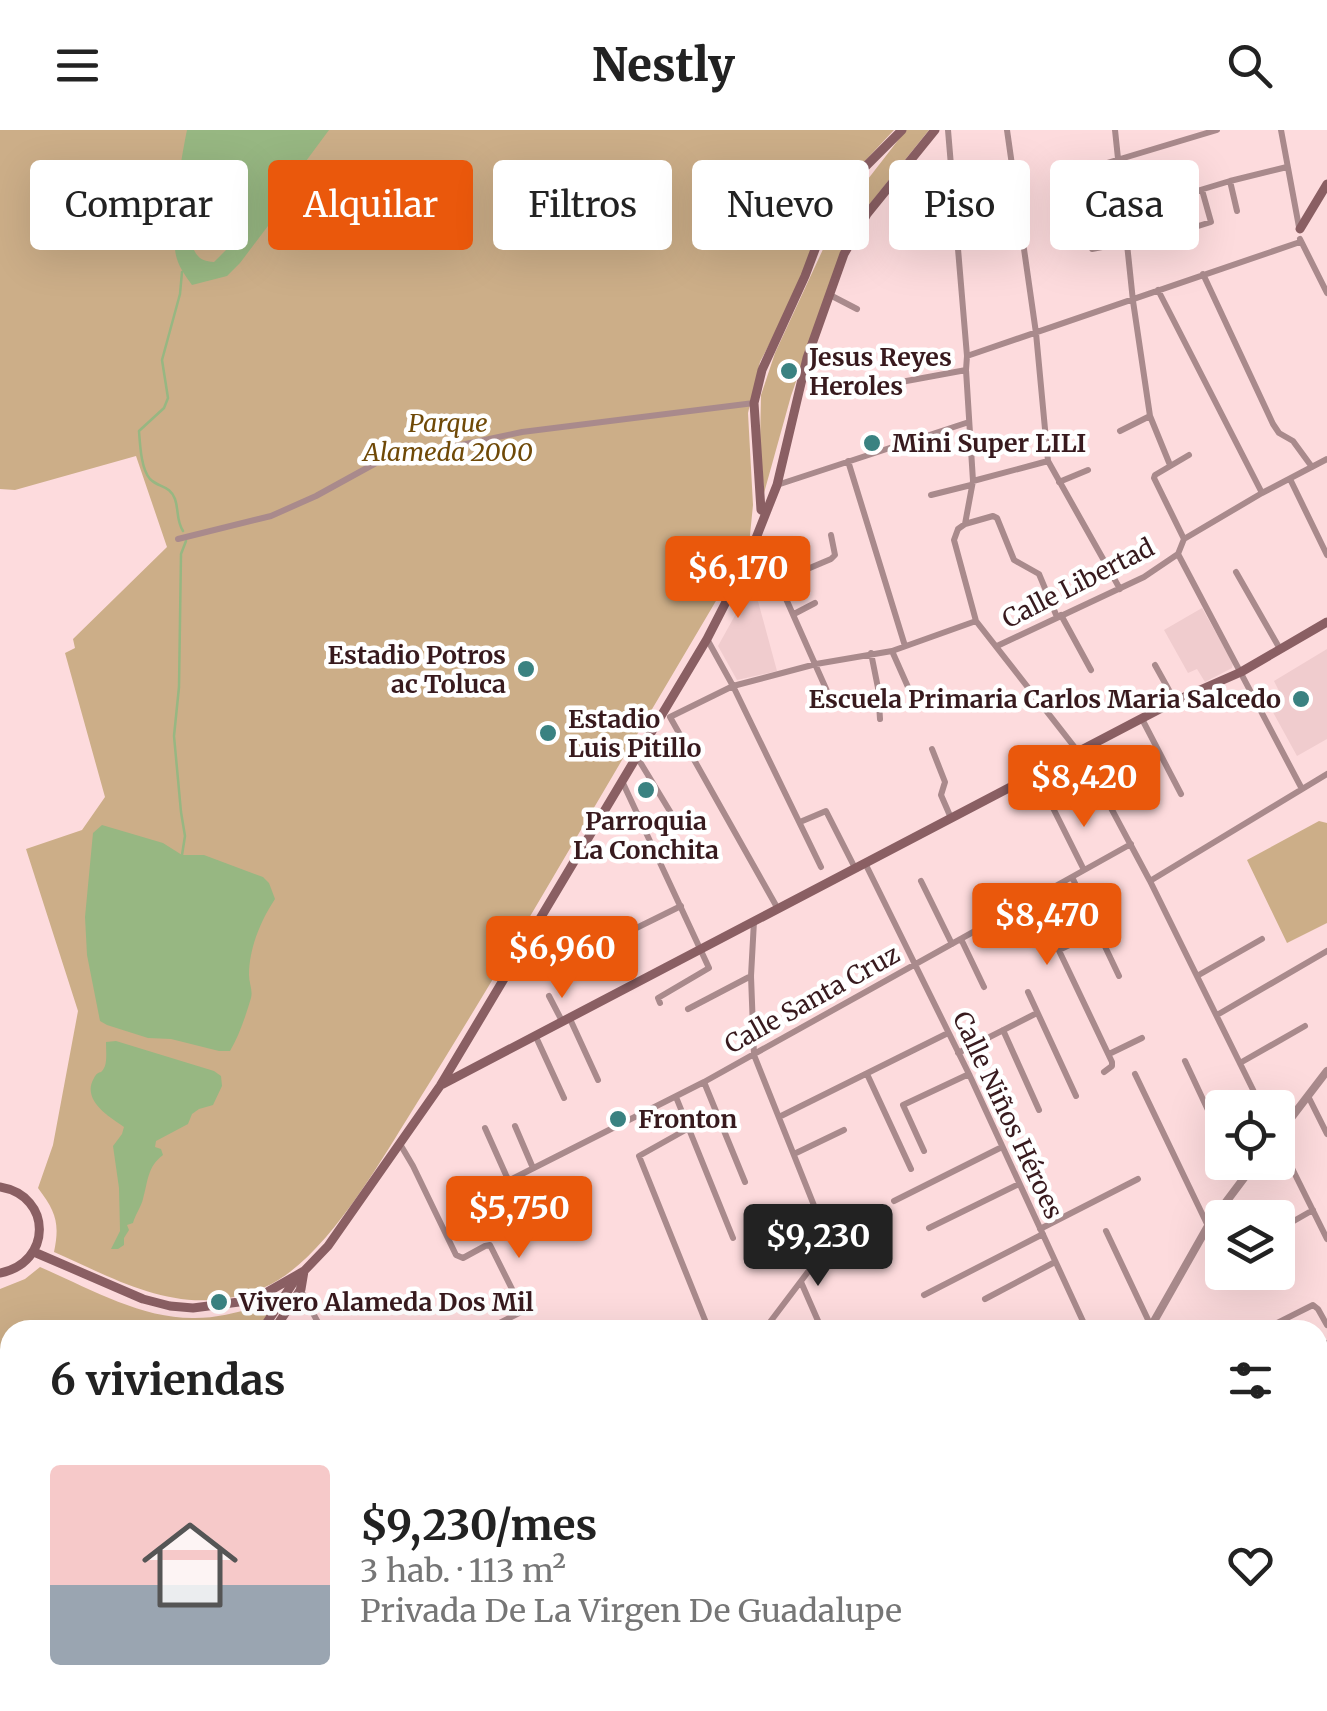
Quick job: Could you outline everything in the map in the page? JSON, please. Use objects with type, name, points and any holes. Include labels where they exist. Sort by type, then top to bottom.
[{"type":"main road","points":[[766,513],[760,510],[754,403],[762,370],[801,286],[831,207],[848,184],[902,130]]},
{"type":"main road","points":[[34,1252],[144,1299],[193,1308],[238,1302],[273,1290],[304,1271],[328,1246],[440,1086],[621,780],[668,712],[708,639],[778,486],[807,358],[844,254],[861,223],[935,130]]},
{"type":"main road","points":[[1300,228],[1327,184]]},
{"type":"main road","points":[[440,1086],[1078,751],[1240,672],[1327,622]]},
{"type":"main road","points":[[0,1187],[20,1194],[35,1210],[40,1231],[34,1252],[20,1266],[0,1273]]},
{"type":"main road","points":[[279,1320],[304,1271]]},
{"type":"main road","points":[[270,1320],[297,1286]]},
{"type":"street","points":[[948,130],[950,160]]},
{"type":"street","points":[[1007,130],[1036,333],[1048,461],[1120,590]]},
{"type":"street","points":[[1115,130],[1118,160],[1217,130]]},
{"type":"street","points":[[1280,130],[1300,242],[1324,278],[1327,293]]},
{"type":"street","points":[[1199,191],[1287,167]]},
{"type":"street","points":[[1230,181],[1237,211]]},
{"type":"street","points":[[1199,226],[1211,222],[1202,190]]},
{"type":"street","points":[[967,356],[1300,242]]},
{"type":"street","points":[[958,250],[972,483],[965,524]]},
{"type":"street","points":[[1127,250],[1150,416],[1170,465]]},
{"type":"street","points":[[1203,274],[1273,424],[1293,441],[1312,467]]},
{"type":"street","points":[[1158,290],[1262,493]]},
{"type":"street","points":[[828,295],[857,309]]},
{"type":"street","points":[[867,379],[901,382],[966,370]]},
{"type":"street","points":[[178,538],[271,516],[376,463],[522,432],[754,403]]},
{"type":"street","points":[[1120,432],[1150,416]]},
{"type":"street","points":[[778,486],[969,422]]},
{"type":"street","points":[[1184,538],[1154,481],[1155,475],[1190,455]]},
{"type":"street","name":"Calle Libertad","points":[[996,646],[1144,577],[1178,554],[1184,538],[1327,460]]},
{"type":"street","points":[[932,495],[1048,461]]},
{"type":"street","points":[[848,462],[904,646]]},
{"type":"street","points":[[1059,482],[1088,470]]},
{"type":"street","points":[[1290,478],[1327,556]]},
{"type":"street","points":[[1091,670],[1039,574],[1014,560],[997,518],[993,516],[958,529],[954,540],[976,622],[1088,763],[1253,1090]]},
{"type":"street","points":[[780,581],[833,557],[831,535]]},
{"type":"street","points":[[758,536],[831,700]]},
{"type":"street","points":[[1178,554],[1302,789]]},
{"type":"street","points":[[1236,572],[1281,650]]},
{"type":"street","points":[[794,614],[815,603]]},
{"type":"street","points":[[778,908],[668,712],[733,686],[816,664],[892,651],[976,622]]},
{"type":"street","points":[[708,639],[820,867]]},
{"type":"street","points":[[892,651],[908,687]]},
{"type":"street","points":[[871,653],[880,719]]},
{"type":"street","points":[[1155,665],[1175,701]]},
{"type":"street","points":[[1142,719],[1181,794]]},
{"type":"street","points":[[932,749],[945,782],[941,796],[951,818]]},
{"type":"street","points":[[636,756],[674,818]]},
{"type":"street","points":[[1150,882],[1327,774]]},
{"type":"street","points":[[621,780],[709,968],[659,1000]]},
{"type":"street","points":[[1052,806],[1084,870]]},
{"type":"street","name":"Calle Niños Héroes","points":[[799,823],[826,812],[861,866],[958,1053],[1083,1320]]},
{"type":"street","name":"Calle Santa Cruz","points":[[485,1128],[508,1179],[704,1082],[1131,844]]},
{"type":"street","points":[[1072,876],[1119,976]]},
{"type":"street","points":[[921,881],[952,944]]},
{"type":"street","points":[[1034,898],[1109,1054],[1113,1065],[1104,1072]]},
{"type":"street","points":[[610,941],[681,906]]},
{"type":"street","points":[[754,922],[754,1054],[827,1238],[822,1252],[772,1320]]},
{"type":"street","points":[[1059,950],[1098,931]]},
{"type":"street","points":[[1197,976],[1262,938]]},
{"type":"street","points":[[960,940],[984,987]]},
{"type":"street","points":[[1217,1015],[1327,951]]},
{"type":"street","points":[[688,1009],[751,976]]},
{"type":"street","points":[[1028,992],[1076,1096]]},
{"type":"street","points":[[549,996],[598,1080]]},
{"type":"street","points":[[958,1053],[1037,1013]]},
{"type":"street","points":[[1240,1063],[1305,1026]]},
{"type":"street","points":[[1003,1030],[1039,1110]]},
{"type":"street","points":[[778,1116],[948,1033]]},
{"type":"street","points":[[536,1037],[564,1098]]},
{"type":"street","points":[[1109,1054],[1142,1038]]},
{"type":"street","points":[[1184,1061],[1205,1105]]},
{"type":"street","points":[[1295,1114],[1327,1071]]},
{"type":"street","points":[[866,1074],[911,1169]]},
{"type":"street","points":[[924,1150],[904,1103],[968,1074]]},
{"type":"street","points":[[1134,1074],[1205,1220]]},
{"type":"street","points":[[704,1082],[746,1182]]},
{"type":"street","points":[[1308,1096],[1327,1134]]},
{"type":"street","points":[[676,1097],[733,1238]]},
{"type":"street","points":[[514,1126],[533,1168]]},
{"type":"street","points":[[689,1128],[638,1156],[705,1320]]},
{"type":"street","points":[[794,1154],[844,1130]]},
{"type":"street","points":[[400,1144],[456,1255],[460,1259],[485,1246],[492,1247],[523,1312],[507,1320]]},
{"type":"street","points":[[894,1201],[1002,1147]]},
{"type":"street","points":[[1295,1173],[1327,1240]]},
{"type":"street","points":[[924,1294],[1138,1179]]},
{"type":"street","points":[[1228,1200],[1242,1181]]},
{"type":"street","points":[[930,1228],[1019,1184]]},
{"type":"street","points":[[1295,1220],[1313,1210]]},
{"type":"street","points":[[1106,1231],[1146,1320]]},
{"type":"street","points":[[1155,1320],[1205,1231]]},
{"type":"street","points":[[985,1299],[1055,1262]]},
{"type":"street","points":[[801,1282],[818,1320]]},
{"type":"street","points":[[297,1286],[316,1320]]},
{"type":"street","points":[[1283,1320],[1313,1305],[1324,1320]]},
{"type":"shaded area","points":[[187,130],[329,130],[307,160],[268,160],[268,226],[227,276],[192,285],[176,250],[194,250],[202,259],[214,262],[226,250],[248,250],[248,160],[182,160]]},
{"type":"shaded area","points":[[755,590],[777,671],[737,680],[718,646],[748,592]]},
{"type":"shaded area","points":[[1202,608],[1233,663],[1232,668],[1205,682],[1197,669],[1188,673],[1164,630]]},
{"type":"shaded area","name":"Escuela Primaria Carlos Maria Salcedo","points":[[1327,649],[1327,739],[1297,756],[1268,703],[1281,695],[1274,681]]},
{"type":"shaded area","points":[[102,825],[163,843],[182,855],[204,855],[263,877],[269,883],[275,899],[254,945],[249,975],[251,998],[230,1051],[148,1038],[100,1021],[87,955],[85,917],[93,833]]},
{"type":"shaded area","points":[[116,1041],[214,1071],[221,1076],[222,1086],[213,1105],[199,1109],[188,1124],[156,1141],[155,1147],[163,1155],[151,1170],[133,1223],[127,1225],[124,1245],[111,1249],[120,1231],[113,1146],[124,1127],[94,1101],[91,1086],[105,1066],[106,1042]]},
{"type":"green space","name":"Parque Alameda 2000","points":[[0,130],[894,130],[866,160],[692,160],[692,250],[812,250],[796,293],[760,362],[748,413],[753,505],[749,545],[480,1001],[366,1184],[307,1257],[263,1288],[234,1297],[207,1300],[155,1294],[54,1252],[55,1218],[38,1188],[53,1145],[78,1011],[26,849],[82,830],[105,797],[65,653],[75,648],[73,639],[167,547],[136,456],[15,490],[0,489]]},
{"type":"green space","points":[[906,130],[929,130],[905,160],[889,160],[889,180],[869,205],[869,178]]},
{"type":"green space","points":[[823,250],[841,250],[791,396],[764,493],[761,395],[775,353]]},
{"type":"green space","points":[[1319,821],[1327,823],[1327,923],[1287,943],[1247,860]]},
{"type":"green space","points":[[40,1267],[116,1301],[175,1317],[217,1316],[279,1300],[265,1320],[0,1320],[0,1289],[25,1279]]},
{"type":"waterway","points":[[182,272],[162,360],[168,398],[164,408],[139,431],[147,475],[173,494],[183,531]]},
{"type":"waterway","points":[[182,855],[185,836],[174,736],[179,687],[181,554],[186,541]]},
{"type":"place","name":"Jesus Reyes Heroles","points":[[789,371]]},
{"type":"place","name":"Mini Super LILI","points":[[872,443]]},
{"type":"place","name":"Estadio Potros ac Toluca","points":[[526,669]]},
{"type":"place","name":"Escuela Primaria Carlos Maria Salcedo","points":[[1301,699]]},
{"type":"place","name":"Estadio Luis Pitillo","points":[[548,733]]},
{"type":"place","name":"Parroquia La Conchita","points":[[646,790]]},
{"type":"place","name":"Fronton","points":[[618,1119]]},
{"type":"place","name":"Vivero Alameda Dos Mil","points":[[219,1302]]}]
